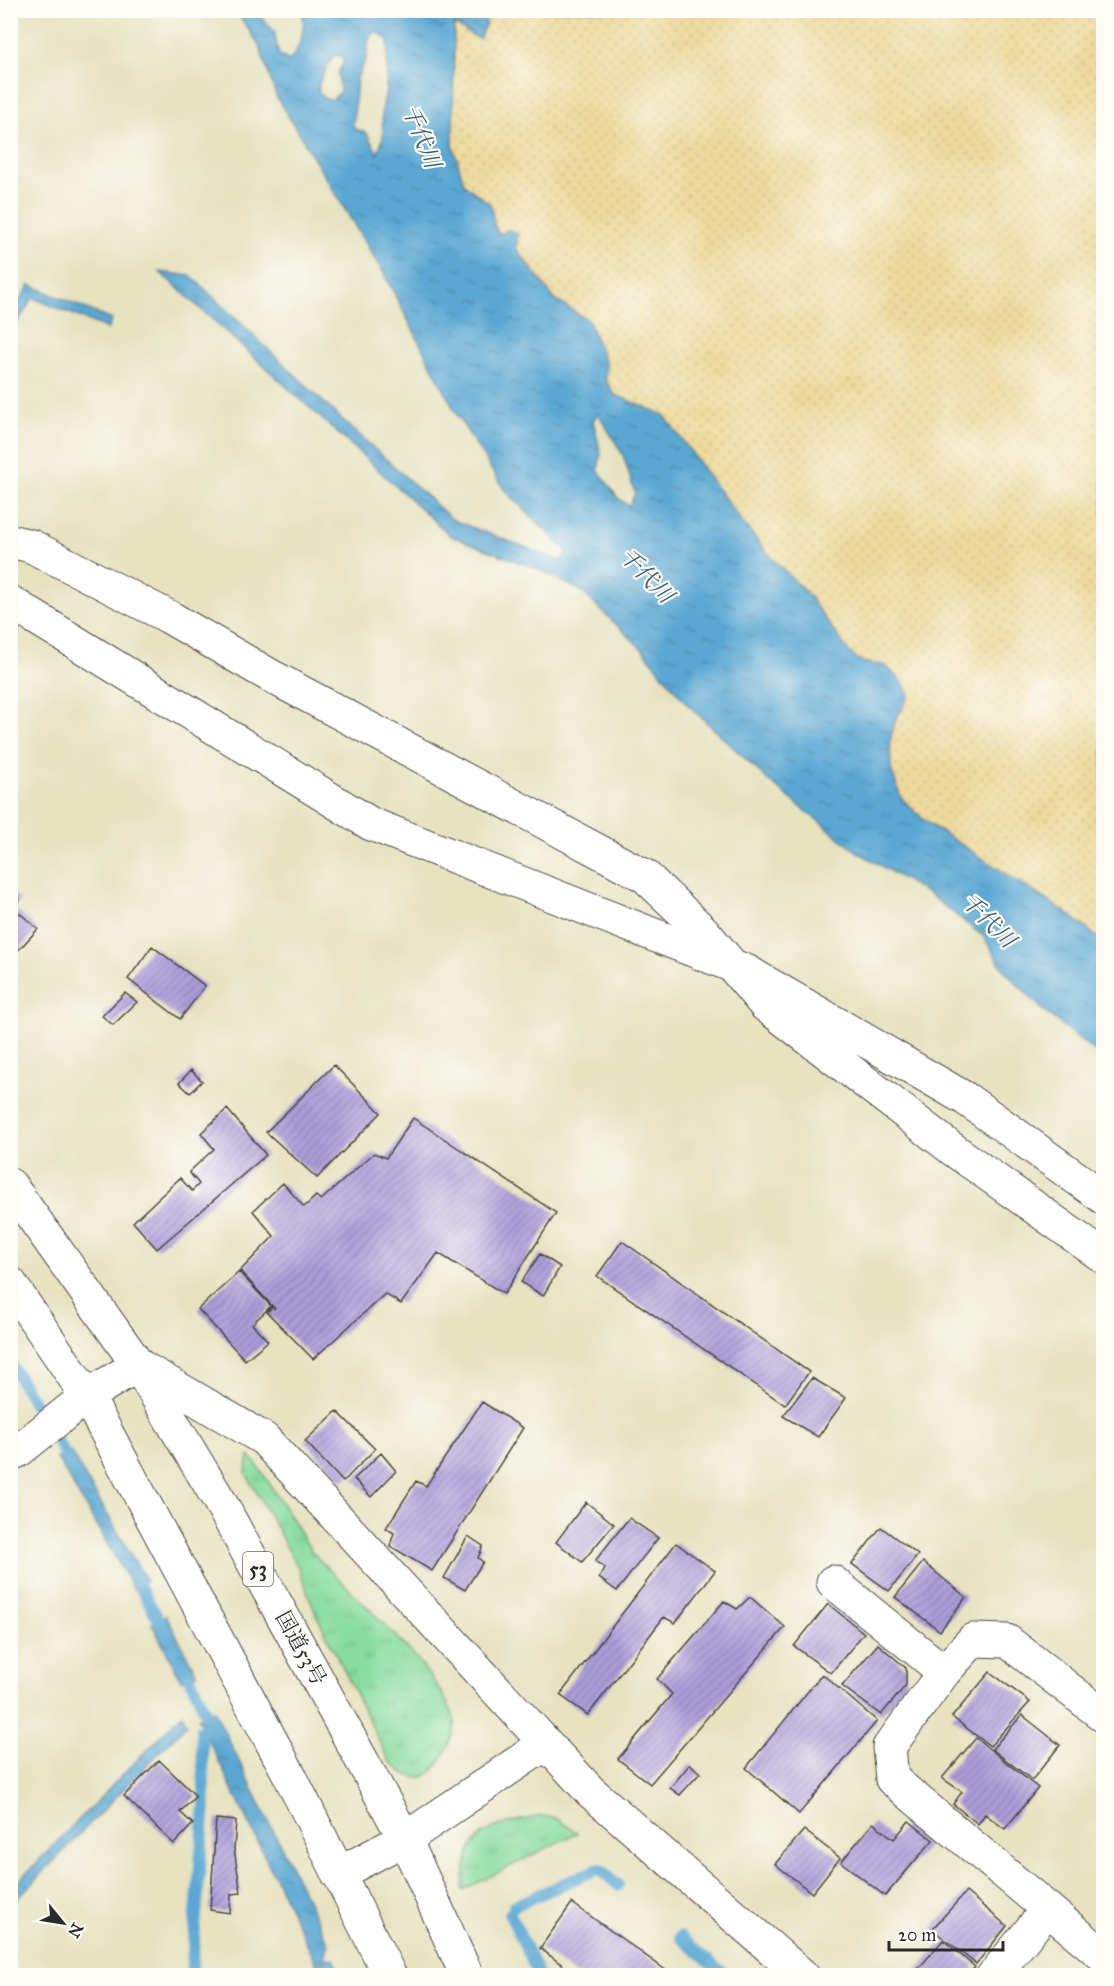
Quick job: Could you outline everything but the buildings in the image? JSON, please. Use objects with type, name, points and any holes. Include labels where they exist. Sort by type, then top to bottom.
[{"type":"main road","points":[[10,542],[31,546],[169,617],[269,675],[645,876],[704,932],[765,1005],[951,1148],[1104,1257]]},
{"type":"main road","points":[[10,602],[371,824],[746,971],[966,1099],[1104,1198]]},
{"type":"main road","name":"国道53号","points":[[10,1185],[138,1365],[219,1500],[405,1839],[467,1976]]},
{"type":"main road","points":[[10,1283],[87,1396],[285,1765],[390,1976]]},
{"type":"main road","points":[[10,1454],[18,1451],[87,1396],[138,1365],[264,1439],[590,1791],[803,1976]]},
{"type":"main road","points":[[833,1582],[944,1672]]},
{"type":"main road","points":[[1104,1716],[1007,1641],[973,1640],[944,1672],[889,1747],[892,1779],[1104,1956]]},
{"type":"main road","points":[[338,1874],[405,1839],[545,1744]]},
{"type":"main road","points":[[993,1976],[1048,1909]]},
{"type":"green space","points":[[249,1456],[261,1470],[306,1542],[322,1563],[412,1654],[437,1685],[447,1702],[455,1723],[452,1738],[439,1763],[426,1775],[420,1778],[411,1777],[389,1761],[316,1614],[299,1569],[246,1473]]},
{"type":"green space","points":[[542,1816],[556,1818],[577,1833],[463,1890],[469,1854],[475,1842],[483,1834],[507,1823]]},
{"type":"sand","points":[[483,11],[1103,11],[1103,939],[926,822],[901,798],[891,769],[890,741],[896,719],[909,696],[886,666],[862,662],[849,652],[808,595],[769,555],[739,518],[664,415],[615,395],[606,381],[606,364],[588,320],[555,300],[516,248],[500,235],[494,224],[491,205],[464,184],[453,145],[454,23],[479,39],[486,23]]},
{"type":"water","name":"千代川","points":[[236,11],[255,11],[274,31],[279,55],[289,61],[296,51],[303,30],[301,11],[483,11],[486,23],[479,39],[454,24],[453,145],[464,184],[491,205],[494,224],[499,235],[509,229],[518,234],[516,248],[555,300],[588,320],[606,364],[606,381],[615,395],[664,415],[739,518],[769,555],[808,595],[849,652],[862,662],[886,666],[904,684],[909,696],[896,719],[890,741],[891,769],[901,798],[926,822],[1103,939],[1103,1058],[1043,1010],[1003,969],[984,937],[930,895],[856,851],[771,783],[686,703],[643,650],[581,591],[542,571],[451,536],[160,272],[191,276],[334,412],[453,520],[561,561],[567,552],[503,488],[457,415],[383,272],[276,96],[259,45]],"holes":[[[376,31],[388,40],[386,91],[382,110],[383,136],[378,154],[367,133],[353,128],[357,78],[366,59],[369,39]],[[340,55],[344,61],[338,73],[340,92],[332,100],[323,98],[319,92],[319,83],[333,56]],[[598,413],[623,455],[635,493],[629,506],[617,497],[598,470],[601,454],[593,421]]]},
{"type":"water","points":[[30,285],[112,320],[108,329],[33,298],[11,332],[11,314]]},
{"type":"water","points":[[70,1451],[146,1580],[134,1590],[57,1458]]},
{"type":"water","points":[[166,1615],[197,1674],[181,1680],[152,1624]]},
{"type":"water","points":[[214,1710],[329,1944],[324,1958],[334,1959],[342,1975],[322,1975],[198,1718]]},
{"type":"water","points":[[182,1714],[187,1724],[11,1905],[11,1889]]},
{"type":"waterway","points":[[10,1363],[73,1468]]},
{"type":"waterway","points":[[131,1572],[166,1632]]},
{"type":"waterway","points":[[183,1663],[213,1729]]},
{"type":"waterway","points":[[191,1976],[205,1805],[201,1730]]},
{"type":"waterway","points":[[600,1869],[618,1885]]},
{"type":"waterway","points":[[514,1906],[595,1870]]},
{"type":"waterway","points":[[510,1914],[539,1976]]},
{"type":"waterway","points":[[680,1937],[727,1976]]}]
